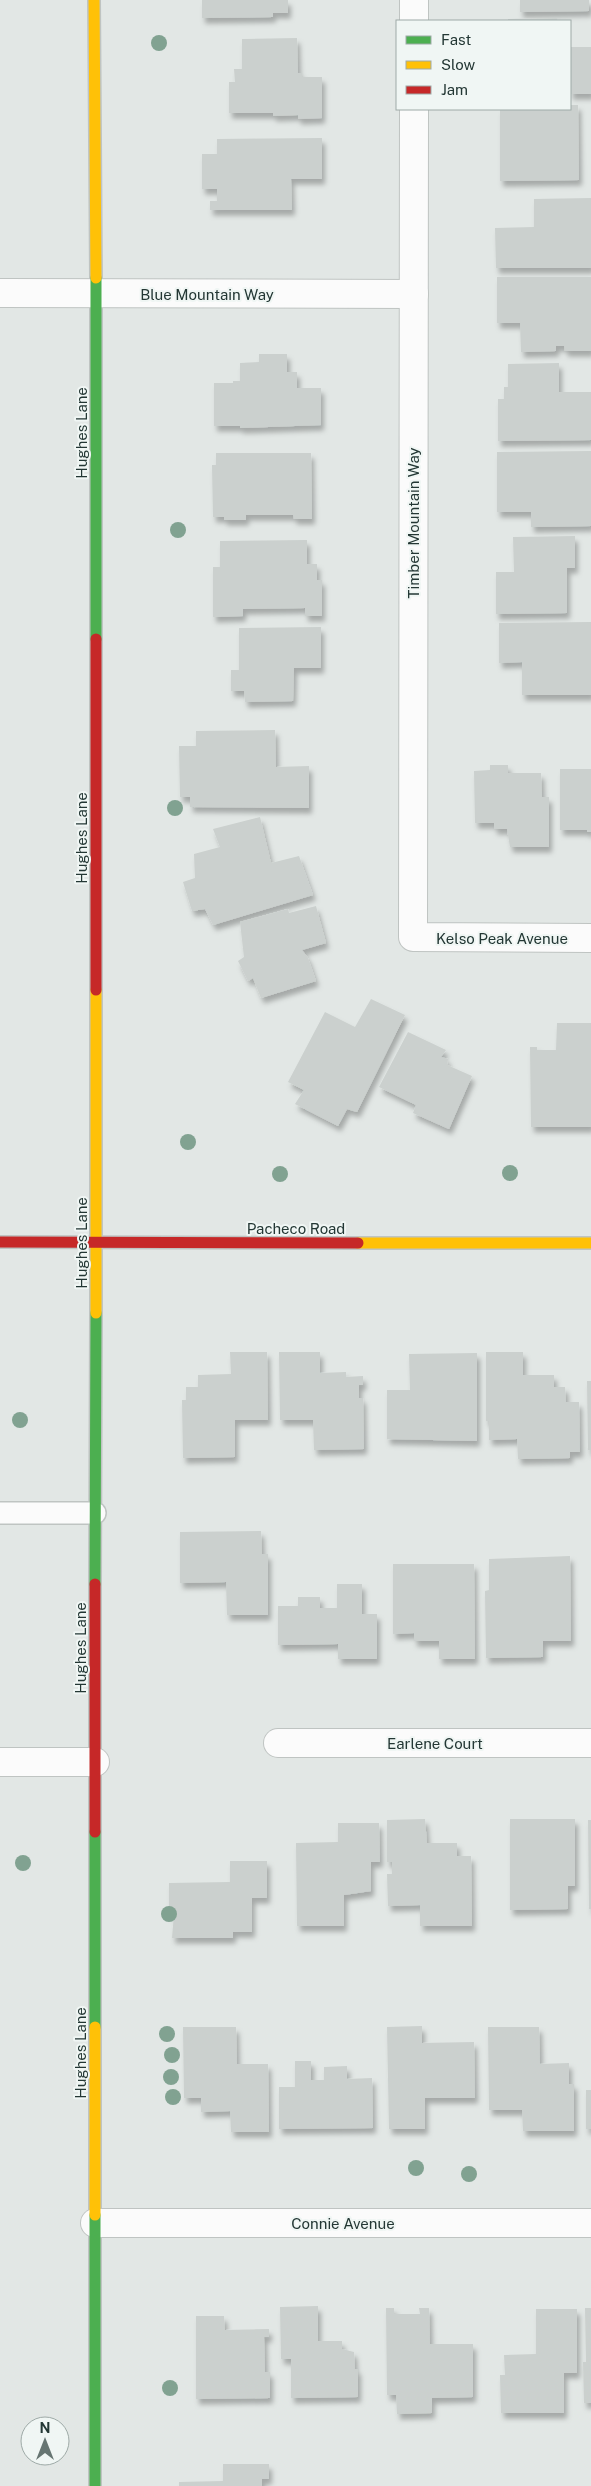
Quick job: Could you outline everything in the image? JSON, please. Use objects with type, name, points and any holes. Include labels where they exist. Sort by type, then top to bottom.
[{"type":"street","name":"Hughes Lane","points":[[94,0],[96,294],[95,2486]]},
{"type":"street","points":[[414,0],[414,20]]},
{"type":"street","name":"Timber Mountain Way","points":[[413,937],[414,110]]},
{"type":"street","name":"Blue Mountain Way","points":[[0,293],[414,294]]},
{"type":"street","name":"Kelso Peak Avenue","points":[[413,937],[591,938]]},
{"type":"street","name":"Pacheco Road","points":[[0,1242],[591,1243]]},
{"type":"street","name":"Earlene Court","points":[[278,1743],[591,1743]]},
{"type":"street","points":[[0,1762],[95,1762]]},
{"type":"street","name":"Connie Avenue","points":[[95,2223],[591,2223]]},
{"type":"lane","points":[[0,1513],[95,1513]]},
{"type":"building","points":[[202,0],[288,0],[288,13],[273,13],[273,17],[202,18]]},
{"type":"building","points":[[520,0],[589,0],[589,11],[520,12]]},
{"type":"building","points":[[557,18],[557,20],[508,20]]},
{"type":"building","points":[[297,38],[298,73],[302,73],[302,77],[322,77],[322,118],[298,119],[298,115],[273,116],[273,113],[229,113],[229,82],[235,82],[234,69],[242,69],[242,39]]},
{"type":"building","points":[[571,47],[591,47],[591,94],[571,94]]},
{"type":"building","points":[[571,105],[578,105],[579,180],[500,181],[500,110],[571,110]]},
{"type":"building","points":[[322,138],[322,179],[291,179],[292,210],[210,210],[210,201],[217,201],[217,189],[202,189],[202,154],[217,154],[217,139]]},
{"type":"building","points":[[591,198],[591,268],[496,268],[495,228],[534,227],[534,199]]},
{"type":"building","points":[[497,277],[591,277],[591,351],[565,351],[564,346],[556,346],[556,351],[521,352],[520,323],[497,323]]},
{"type":"building","points":[[259,354],[287,354],[287,372],[297,372],[297,388],[321,388],[321,425],[240,428],[240,426],[214,426],[214,383],[240,381],[240,363],[259,362]]},
{"type":"building","points":[[559,363],[559,392],[591,392],[591,440],[498,441],[498,399],[504,399],[504,387],[508,387],[508,364]]},
{"type":"building","points":[[591,451],[591,526],[531,527],[531,512],[497,512],[497,452]]},
{"type":"building","points":[[216,453],[311,453],[312,519],[294,519],[293,515],[246,515],[246,520],[224,520],[224,517],[213,517],[212,465],[216,465]]},
{"type":"building","points":[[575,536],[575,568],[567,568],[567,613],[496,614],[496,572],[514,572],[513,537]]},
{"type":"building","points":[[307,540],[307,564],[317,564],[317,580],[322,580],[322,616],[305,616],[305,608],[243,609],[243,616],[213,617],[213,567],[220,567],[220,541]]},
{"type":"building","points":[[591,622],[591,695],[522,695],[522,662],[499,663],[499,623]]},
{"type":"building","points":[[321,627],[321,668],[294,668],[293,701],[245,702],[244,691],[231,691],[231,670],[239,670],[239,628]]},
{"type":"building","points":[[275,730],[276,767],[309,766],[309,808],[190,807],[190,797],[180,797],[179,746],[196,746],[196,731]]},
{"type":"building","points":[[490,765],[508,765],[508,773],[541,773],[542,797],[549,797],[549,847],[510,847],[507,829],[494,829],[494,823],[475,823],[474,771],[490,770]]},
{"type":"building","points":[[560,769],[591,769],[591,832],[587,832],[587,830],[560,830]]},
{"type":"building","points":[[260,817],[271,863],[299,856],[313,895],[213,925],[205,909],[192,911],[183,882],[195,878],[194,854],[220,847],[213,829]]},
{"type":"building","points":[[316,906],[326,943],[302,950],[308,958],[316,981],[261,998],[253,978],[248,981],[238,961],[244,957],[240,922],[288,909],[289,913]]},
{"type":"building","points":[[371,999],[405,1015],[357,1112],[347,1109],[338,1126],[295,1104],[304,1090],[288,1082],[325,1012],[355,1027]]},
{"type":"building","points":[[557,1023],[591,1023],[591,1127],[531,1127],[530,1047],[537,1047],[537,1050],[556,1050]]},
{"type":"building","points":[[408,1032],[446,1050],[441,1057],[448,1059],[447,1065],[472,1076],[449,1129],[413,1113],[416,1105],[379,1087]]},
{"type":"building","points":[[230,1352],[267,1352],[268,1420],[235,1420],[235,1457],[183,1458],[182,1400],[186,1400],[186,1387],[198,1387],[198,1375],[231,1374]]},
{"type":"building","points":[[279,1352],[320,1352],[320,1373],[346,1372],[346,1377],[363,1376],[363,1385],[359,1385],[359,1398],[363,1398],[364,1449],[314,1450],[313,1420],[280,1420]]},
{"type":"building","points":[[486,1352],[523,1352],[523,1375],[554,1375],[554,1387],[565,1387],[566,1402],[579,1402],[580,1452],[570,1452],[570,1458],[518,1459],[517,1439],[489,1440],[489,1421],[486,1421]]},
{"type":"building","points":[[477,1353],[477,1441],[387,1439],[387,1390],[410,1390],[409,1354]]},
{"type":"building","points":[[587,1381],[591,1381],[591,1450],[588,1450]]},
{"type":"building","points":[[261,1531],[262,1554],[268,1554],[268,1615],[227,1615],[226,1582],[180,1583],[180,1532]]},
{"type":"building","points":[[570,1556],[571,1641],[543,1641],[543,1657],[486,1658],[485,1591],[489,1590],[489,1559]]},
{"type":"building","points":[[393,1564],[474,1564],[475,1659],[439,1659],[439,1641],[414,1641],[414,1633],[393,1634]]},
{"type":"building","points":[[337,1584],[362,1584],[362,1614],[377,1614],[377,1659],[338,1659],[338,1644],[278,1645],[278,1606],[298,1606],[298,1597],[320,1597],[320,1608],[337,1608]]},
{"type":"building","points":[[425,1819],[427,1843],[457,1843],[457,1856],[471,1856],[472,1926],[420,1926],[420,1905],[388,1906],[387,1874],[392,1874],[392,1862],[387,1862],[387,1820]]},
{"type":"building","points":[[510,1819],[575,1819],[575,1886],[568,1886],[568,1909],[510,1910]]},
{"type":"building","points":[[588,1820],[591,1820],[591,1909],[589,1909]]},
{"type":"building","points":[[338,1823],[379,1823],[380,1862],[371,1862],[371,1891],[344,1895],[344,1926],[297,1926],[296,1843],[338,1842]]},
{"type":"building","points":[[230,1861],[267,1861],[267,1898],[252,1898],[252,1932],[233,1932],[233,1938],[172,1938],[174,1914],[169,1914],[169,1883],[230,1882]]},
{"type":"building","points":[[422,2026],[422,2043],[474,2042],[475,2098],[425,2098],[425,2129],[389,2129],[387,2027]]},
{"type":"building","points":[[183,2027],[236,2027],[237,2064],[268,2064],[269,2132],[231,2132],[230,2111],[201,2112],[201,2098],[184,2098]]},
{"type":"building","points":[[488,2027],[539,2027],[540,2064],[569,2063],[569,2084],[574,2084],[574,2131],[523,2131],[522,2110],[489,2110]]},
{"type":"building","points":[[295,2061],[311,2061],[311,2080],[324,2080],[324,2067],[347,2066],[347,2079],[372,2078],[373,2128],[279,2129],[279,2087],[295,2087]]},
{"type":"building","points":[[586,2090],[591,2090],[591,2129],[586,2129]]},
{"type":"building","points":[[318,2306],[318,2341],[342,2341],[342,2349],[354,2352],[355,2369],[358,2369],[358,2397],[291,2398],[291,2359],[281,2359],[280,2307]]},
{"type":"building","points":[[386,2308],[394,2308],[394,2314],[420,2314],[419,2308],[429,2308],[430,2344],[473,2344],[473,2397],[432,2398],[432,2413],[397,2414],[396,2395],[387,2395]]},
{"type":"building","points":[[585,2308],[591,2308],[591,2403],[584,2403],[583,2362],[586,2362]]},
{"type":"building","points":[[536,2309],[577,2309],[577,2373],[564,2373],[564,2413],[501,2413],[500,2375],[505,2375],[504,2355],[536,2354]]},
{"type":"building","points":[[196,2316],[224,2316],[225,2330],[269,2329],[269,2337],[264,2337],[265,2372],[270,2372],[270,2398],[196,2399]]},
{"type":"building","points":[[223,2464],[269,2464],[269,2479],[262,2479],[262,2486],[179,2486],[179,2482],[223,2481]]},
{"type":"traffic: fast","points":[[96,278],[96,639]]},
{"type":"traffic: fast","points":[[95,1584],[96,1313]]},
{"type":"traffic: fast","points":[[95,1832],[95,2027]]},
{"type":"traffic: fast","points":[[95,2215],[95,2486]]},
{"type":"traffic: slow","points":[[94,0],[96,278]]},
{"type":"traffic: slow","points":[[96,990],[96,1313]]},
{"type":"traffic: slow","points":[[358,1243],[591,1243]]},
{"type":"traffic: slow","points":[[95,2027],[95,2215]]},
{"type":"traffic: jam","points":[[96,639],[96,990]]},
{"type":"traffic: jam","points":[[0,1242],[358,1243]]},
{"type":"traffic: jam","points":[[95,1584],[95,1832]]}]
